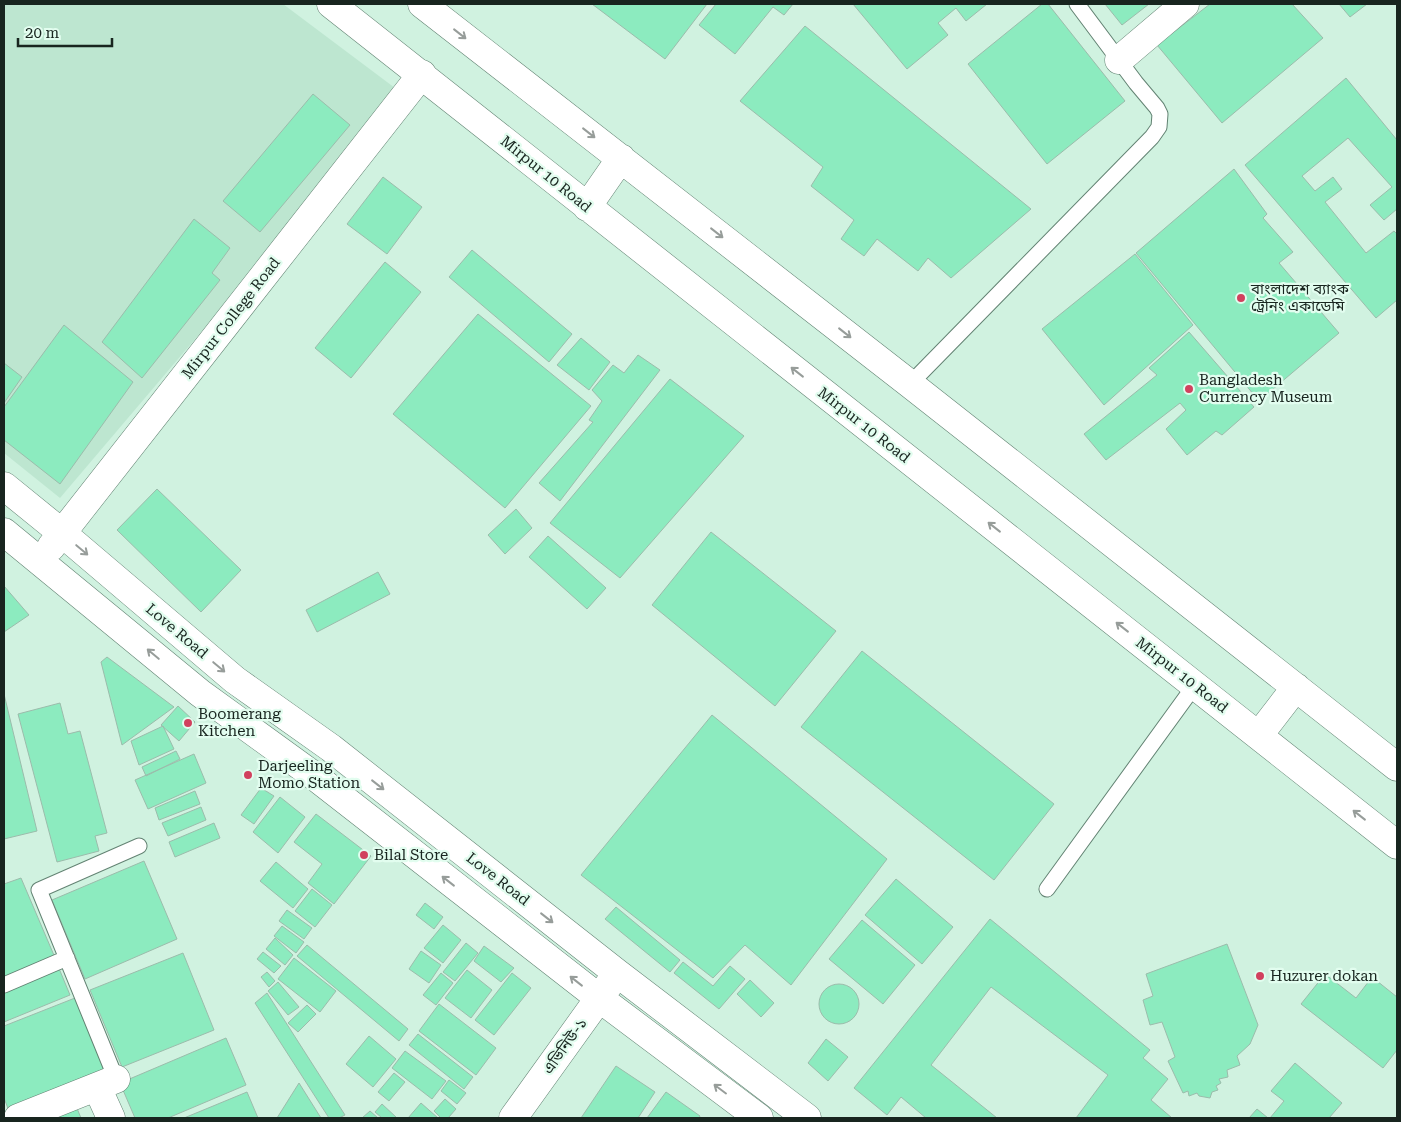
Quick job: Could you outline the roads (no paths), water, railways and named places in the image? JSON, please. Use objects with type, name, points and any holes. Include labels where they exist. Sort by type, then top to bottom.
[{"type":"street","name":"Mirpur 10 Road","points":[[331,4],[1397,845]]},
{"type":"street","points":[[422,4],[1397,767]]},
{"type":"street","points":[[1119,60],[1185,4]]},
{"type":"street","name":"Mirpur College Road","points":[[40,561],[422,74]]},
{"type":"street","points":[[587,207],[621,158]]},
{"type":"street","name":"Love Road","points":[[4,486],[235,680],[331,748],[617,973],[807,1118]]},
{"type":"street","points":[[4,532],[200,692],[313,775],[599,998],[759,1118]]},
{"type":"street","points":[[1259,736],[1296,687]]},
{"type":"street","name":"এভিনিউ-১","points":[[514,1118],[617,973]]},
{"type":"street","points":[[18,1118],[107,1083],[111,1118]]},
{"type":"lane","points":[[910,384],[1159,128],[1160,114],[1157,108],[1078,4]]},
{"type":"lane","points":[[1047,889],[1195,685]]},
{"type":"lane","points":[[107,1083],[67,958],[39,890],[139,846]]},
{"type":"lane","points":[[4,985],[67,958]]},
{"type":"place","name":"বাংলাদেশ ব্যাংক ট্রেনিং একাডেমি","points":[[1241,298]]},
{"type":"place","name":"Bangladesh Currency Museum","points":[[1189,389]]},
{"type":"place","name":"Boomerang Kitchen","points":[[188,723]]},
{"type":"place","name":"Darjeeling Momo Station","points":[[248,775]]},
{"type":"place","name":"Bilal Store","points":[[364,855]]},
{"type":"place","name":"Huzurer dokan","points":[[1260,976]]}]
